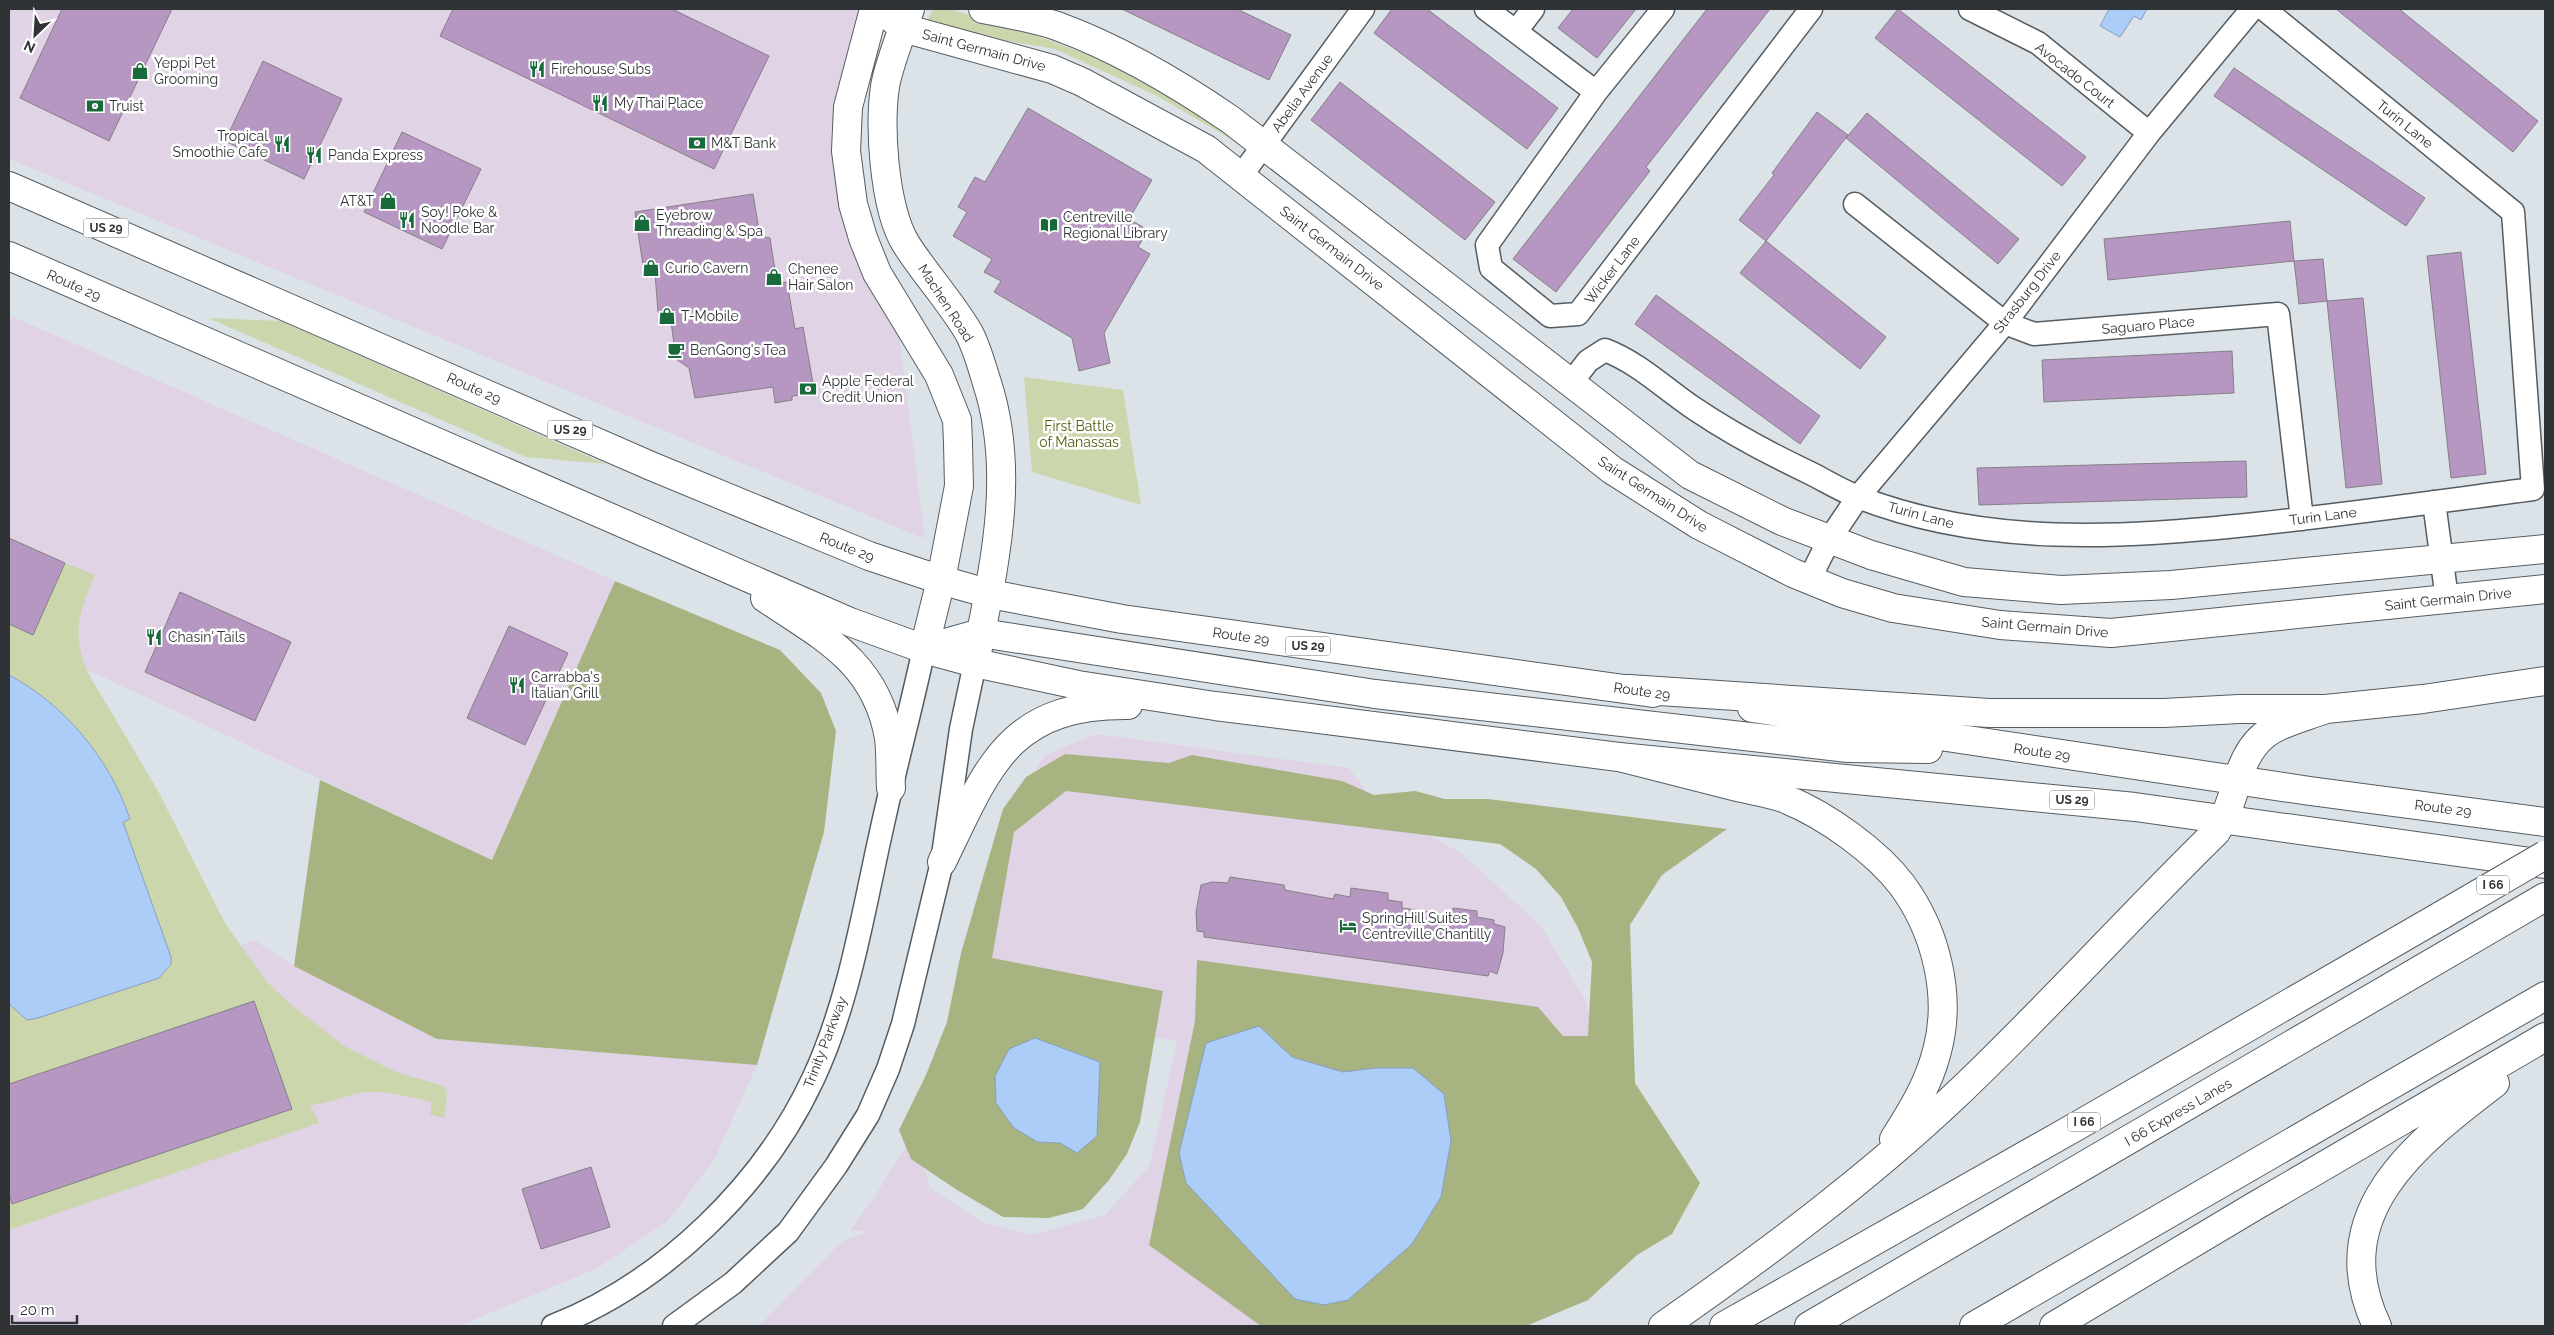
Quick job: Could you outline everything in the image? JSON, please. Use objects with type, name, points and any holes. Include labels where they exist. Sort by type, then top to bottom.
[{"type":"main road","points":[[874,9],[848,107],[846,151],[853,204],[863,238],[877,273],[939,375],[957,420],[959,486],[941,580],[924,649],[981,633],[1375,694],[1848,748],[2042,752]]},
{"type":"main road","name":"Saint Germain Drive","points":[[881,9],[1052,69],[1082,82],[1206,149],[1612,470],[1700,525],[1809,580],[1842,593],[1893,608],[2000,625],[2111,633],[2545,588]]},
{"type":"main road","points":[[983,9],[1057,26],[1120,53],[1184,88],[1264,145],[1690,475],[1782,521],[1830,540],[1917,570],[1964,582],[2062,590],[2171,585],[2545,549]]},
{"type":"main road","name":"Machen Road","points":[[906,18],[887,79],[883,144],[888,191],[904,242],[970,334],[988,384],[1001,442],[1001,508],[990,594],[975,663]]},
{"type":"main road","name":"Route 29","points":[[9,186],[651,466],[869,556],[990,594],[1141,622],[1629,689],[2042,752],[2545,822]]},
{"type":"main road","name":"Route 29","points":[[9,256],[850,622],[924,649],[975,663],[1078,685],[1215,706],[1619,758],[1973,789],[2226,818],[2545,864]]},
{"type":"main road","points":[[9,271],[47,273]]},
{"type":"main road","points":[[700,558],[832,641],[850,659],[869,682],[878,700],[889,738],[891,788]]},
{"type":"main road","points":[[1629,689],[1989,713],[2164,713],[2239,708],[2326,709],[2432,698],[2545,681]]},
{"type":"main road","points":[[942,862],[979,786],[998,757],[1011,742],[1037,724],[1060,713],[1097,705],[1215,706]]},
{"type":"main road","points":[[1663,1326],[1786,1238],[1864,1176],[1988,1064],[2216,832],[2226,818],[2246,756],[2259,737],[2277,727],[2326,709]]},
{"type":"main road","points":[[1619,758],[1787,799],[1830,823],[1871,854],[1903,886],[1920,918],[1936,955],[1941,978],[1942,1020],[1938,1050],[1917,1102],[1893,1140],[1864,1176]]},
{"type":"main road","name":"I 66","points":[[1724,1326],[2085,1121],[2545,855]]},
{"type":"main road","name":"I 66 Express Lanes","points":[[1809,1326],[2545,897]]},
{"type":"main road","points":[[1974,1326],[2545,996]]},
{"type":"main road","points":[[2054,1326],[2545,1037]]},
{"type":"main road","points":[[2377,1326],[2365,1293],[2362,1255],[2369,1219],[2381,1192],[2405,1158],[2435,1129],[2545,1046]]},
{"type":"street","name":"Abelia Avenue","points":[[1241,176],[1363,9]]},
{"type":"street","points":[[1486,9],[1596,92]]},
{"type":"street","points":[[1516,31],[1533,9]]},
{"type":"street","name":"Wicker Lane","points":[[1663,9],[1596,92],[1487,245],[1491,268],[1550,316],[1578,314],[1811,9]]},
{"type":"street","name":"Avocado Court","points":[[1970,9],[2038,43],[2149,133]]},
{"type":"street","name":"Strasburg Drive","points":[[1809,580],[1830,540],[1858,497],[2005,323],[2149,133],[2252,9]]},
{"type":"street","name":"Turin Lane","points":[[1571,383],[1588,362],[1605,350],[1623,357],[1693,408],[1746,442],[1858,497],[1935,521],[2018,534],[2089,536],[2164,533],[2302,519],[2534,490],[2513,212],[2264,9]]},
{"type":"street","name":"Saguaro Place","points":[[1855,204],[2005,323],[2034,334],[2278,314],[2302,519]]},
{"type":"street","points":[[2434,502],[2447,599]]},
{"type":"street","name":"Trinity Parkway","points":[[553,1326],[606,1302],[639,1281],[672,1255],[725,1207],[757,1169],[813,1080],[847,983],[924,649]]},
{"type":"street","points":[[674,1326],[733,1283],[788,1232],[826,1180],[868,1115],[888,1069],[903,1024],[942,862],[961,729],[975,663]]},
{"type":"shaded area","points":[[9,9],[875,9],[851,186],[895,303],[925,539],[9,159]]},
{"type":"shaded area","points":[[9,315],[615,581],[492,860],[9,633]]},
{"type":"shaded area","points":[[1096,734],[1349,768],[1378,807],[1461,853],[1541,926],[1586,1002],[1599,1066],[1178,1188],[1148,1236],[1273,1326],[759,1326],[841,1242],[869,1231],[850,1231],[877,1193],[905,1147],[920,1154],[930,1188],[984,1223],[1032,1235],[1105,1215],[1150,1165],[1177,1041],[955,1010],[999,824],[1045,755]]},
{"type":"shaded area","points":[[254,940],[294,966],[437,1039],[757,1065],[714,1160],[668,1221],[598,1268],[459,1326],[9,1326],[9,1009],[159,978]]},
{"type":"green space","points":[[933,9],[949,9],[1019,29],[1104,61],[1157,86],[1232,136],[1231,139],[1157,96],[1055,49],[947,31],[931,24],[928,19]]},
{"type":"green space","points":[[208,318],[281,321],[606,464],[526,457]]},
{"type":"green space","name":"First Battle of Manassas","points":[[1024,377],[1123,390],[1141,505],[1032,472]]},
{"type":"green space","points":[[65,563],[95,575],[81,612],[79,623],[80,646],[88,673],[157,789],[226,925],[267,982],[288,1002],[344,1046],[396,1072],[444,1086],[447,1093],[444,1118],[430,1114],[432,1102],[377,1092],[359,1093],[310,1105],[319,1123],[9,1230],[9,1194],[12,1204],[292,1109],[254,1001],[9,1084],[9,1004],[13,1007],[171,957],[123,822],[130,818],[110,775],[83,735],[66,717],[29,687],[9,675],[9,624],[32,635]]},
{"type":"green space","points":[[615,581],[780,650],[821,693],[836,731],[824,832],[757,1065],[437,1039],[294,966],[320,780],[492,860]]},
{"type":"green space","points":[[1065,754],[1169,763],[1192,755],[1342,781],[1374,795],[1415,791],[1445,799],[1488,799],[1727,829],[1662,875],[1630,925],[1635,1083],[1700,1183],[1672,1234],[1637,1255],[1588,1300],[1526,1326],[1261,1326],[1149,1245],[1195,1021],[1197,960],[1538,1007],[1563,1036],[1588,1036],[1592,962],[1578,928],[1561,897],[1536,869],[1500,844],[1066,791],[1014,832],[992,958],[1163,991],[1140,1122],[1127,1154],[1109,1180],[1083,1209],[1049,1218],[1003,1217],[957,1190],[911,1159],[899,1130],[926,1075],[947,1022],[961,953],[1003,809],[1026,777]],"holes":[[[1259,1026],[1292,1057],[1343,1072],[1376,1068],[1295,1298]],[[1035,1038],[1100,1062],[1060,1143],[1037,1142]]]},
{"type":"water","points":[[2109,9],[2147,9],[2141,20],[2134,16],[2120,37],[2100,26]]},
{"type":"water","points":[[9,675],[48,701],[66,717],[83,735],[110,775],[130,819],[123,822],[171,957],[171,964],[159,978],[27,1020],[9,1004]]},
{"type":"water","points":[[1259,1026],[1292,1057],[1343,1072],[1376,1068],[1413,1068],[1444,1094],[1451,1141],[1441,1197],[1412,1244],[1348,1300],[1324,1305],[1295,1299],[1186,1183],[1179,1153],[1206,1043]]},
{"type":"water","points":[[1035,1038],[1100,1062],[1097,1136],[1077,1153],[1060,1143],[1037,1142],[1013,1127],[996,1103],[995,1076],[1009,1049]]},
{"type":"building","points":[[62,9],[172,9],[109,141],[20,98]]},
{"type":"building","points":[[453,9],[672,9],[769,56],[714,169],[440,36]]},
{"type":"building","points":[[1122,9],[1237,9],[1291,35],[1269,80]]},
{"type":"building","points":[[1392,9],[1427,9],[1558,108],[1527,149],[1374,33]]},
{"type":"building","points":[[1573,9],[1636,9],[1597,58],[1558,28]]},
{"type":"building","points":[[1707,9],[1770,9],[1646,167],[1650,171],[1556,292],[1513,259]]},
{"type":"building","points":[[1898,9],[2086,157],[2062,186],[1875,38]]},
{"type":"building","points":[[2336,9],[2399,9],[2538,121],[2513,152]]},
{"type":"building","points":[[263,61],[342,99],[304,179],[225,141]]},
{"type":"building","points":[[2234,68],[2425,198],[2406,226],[2214,96]]},
{"type":"building","points":[[1340,82],[1495,202],[1465,240],[1311,120]]},
{"type":"building","name":"Centreville Regional Library","points":[[1028,108],[1152,180],[1129,219],[1148,230],[1138,247],[1150,254],[1104,333],[1110,363],[1079,371],[1072,338],[994,292],[1001,281],[984,272],[992,259],[953,236],[967,212],[958,207],[975,177],[985,182]]},
{"type":"building","points":[[1817,112],[1848,135],[1766,241],[1739,220],[1774,175],[1772,173]]},
{"type":"building","points":[[1867,113],[2019,239],[1998,264],[1846,138]]},
{"type":"building","points":[[402,132],[481,169],[442,249],[364,212]]},
{"type":"building","points":[[753,194],[760,236],[770,238],[777,283],[787,282],[795,329],[803,327],[815,394],[792,396],[792,400],[775,403],[773,387],[695,398],[689,368],[676,359],[671,322],[658,312],[655,273],[643,265],[635,212]]},
{"type":"building","points":[[2290,221],[2294,261],[2108,280],[2104,239]]},
{"type":"building","points":[[1766,241],[1886,337],[1860,369],[1740,273]]},
{"type":"building","points":[[2461,252],[2486,474],[2451,478],[2427,256]]},
{"type":"building","points":[[2323,259],[2327,301],[2299,304],[2294,261]]},
{"type":"building","points":[[1656,295],[1820,416],[1800,444],[1635,324]]},
{"type":"building","points":[[2363,298],[2382,484],[2346,488],[2327,301]]},
{"type":"building","points":[[2232,351],[2234,393],[2044,402],[2042,360]]},
{"type":"building","points":[[2246,461],[2247,497],[1979,505],[1977,468]]},
{"type":"building","points":[[9,538],[65,563],[33,635],[9,624]]},
{"type":"building","points":[[180,592],[291,642],[255,721],[145,672]]},
{"type":"building","name":"Carrabba's Italian Grill","points":[[509,626],[568,653],[525,745],[467,718]]},
{"type":"building","name":"SpringHill Suites Centreville Chantilly","points":[[1230,877],[1284,885],[1285,890],[1333,899],[1335,894],[1350,897],[1351,888],[1388,893],[1388,900],[1402,902],[1402,908],[1452,915],[1453,908],[1477,911],[1477,917],[1494,920],[1494,924],[1505,927],[1503,953],[1497,974],[1490,971],[1488,976],[1204,937],[1204,932],[1197,931],[1196,912],[1201,885],[1212,882],[1228,883]]},
{"type":"building","points":[[254,1001],[292,1109],[12,1204],[9,1194],[9,1084]]},
{"type":"building","points":[[591,1167],[610,1227],[541,1249],[522,1189]]},
{"type":"place","name":"Firehouse Subs","points":[[537,69]]},
{"type":"place","name":"Yeppi Pet Grooming","points":[[140,71]]},
{"type":"place","name":"My Thai Place","points":[[600,103]]},
{"type":"place","name":"Truist","points":[[95,106]]},
{"type":"place","name":"M&T Bank","points":[[697,143]]},
{"type":"place","name":"Tropical Smoothie Cafe","points":[[282,144]]},
{"type":"place","name":"Panda Express","points":[[314,155]]},
{"type":"place","name":"AT&T","points":[[388,201]]},
{"type":"place","name":"Soy! Poke & Noodle Bar","points":[[407,220]]},
{"type":"place","name":"Eyebrow Threading & Spa","points":[[642,223]]},
{"type":"place","name":"Centreville Regional Library","points":[[1049,225]]},
{"type":"place","name":"Curio Cavern","points":[[651,268]]},
{"type":"place","name":"Chenee Hair Salon","points":[[774,277]]},
{"type":"place","name":"T-Mobile","points":[[667,316]]},
{"type":"place","name":"BenGong's Tea","points":[[676,350]]},
{"type":"place","name":"Apple Federal Credit Union","points":[[808,389]]},
{"type":"place","name":"Chasin' Tails","points":[[154,637]]},
{"type":"place","name":"Carrabba's Italian Grill","points":[[517,685]]},
{"type":"place","name":"SpringHill Suites Centreville Chantilly","points":[[1348,926]]}]
